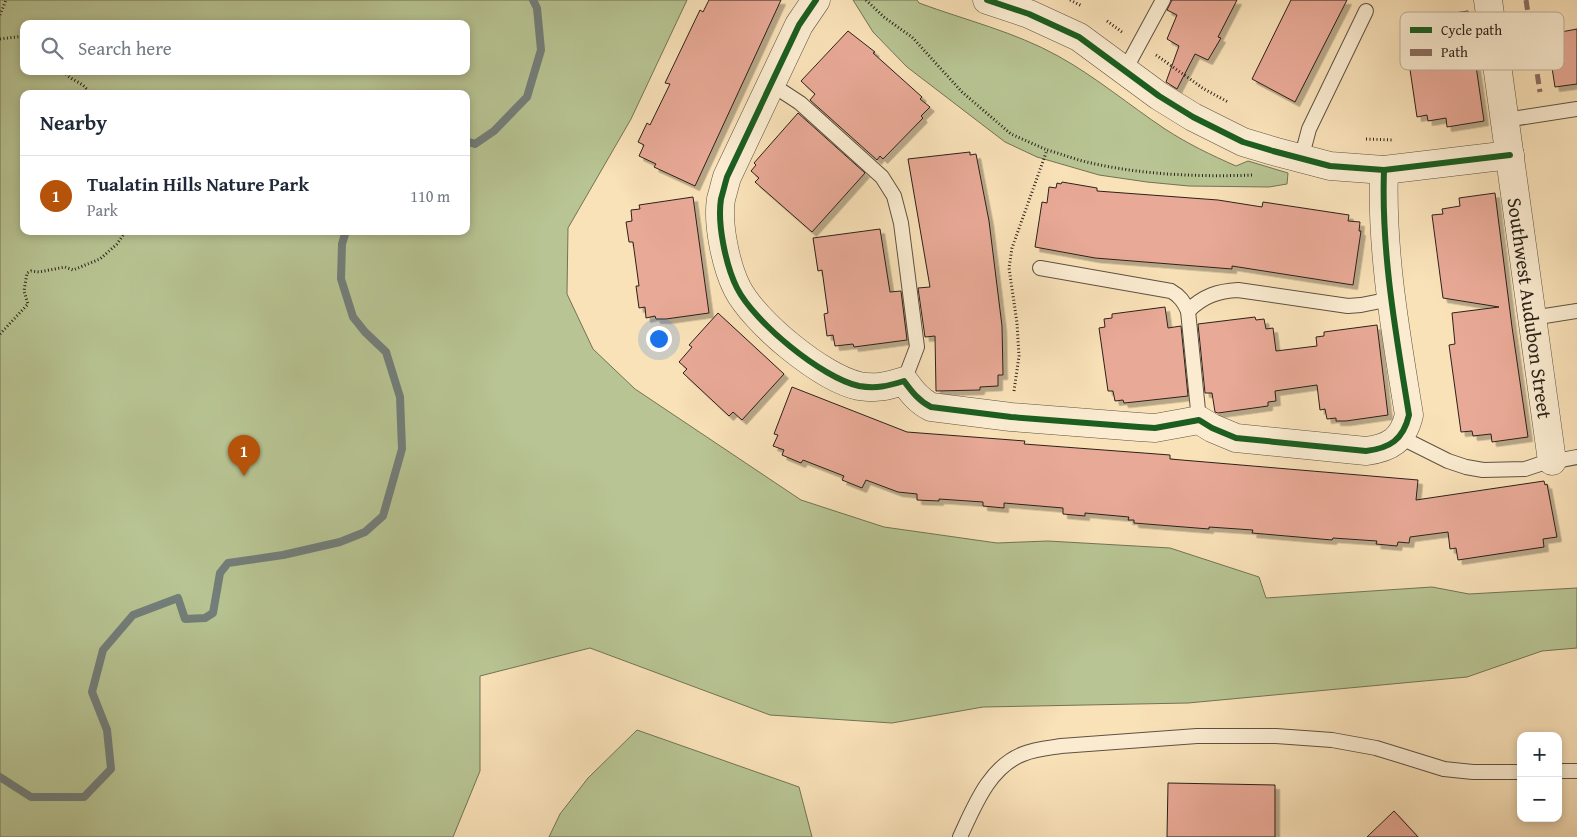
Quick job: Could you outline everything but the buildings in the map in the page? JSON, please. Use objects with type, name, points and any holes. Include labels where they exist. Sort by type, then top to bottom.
[{"type":"street","points":[[816,0],[799,25],[727,177],[721,200],[720,215],[731,272],[746,304],[805,359],[858,386],[886,387],[904,381],[914,395],[931,407],[1011,417],[1155,428],[1199,420],[1212,428],[1236,438],[1366,451],[1379,450],[1400,437],[1409,415],[1391,299],[1383,203],[1384,170]]},
{"type":"street","points":[[987,0],[1029,14],[1079,37],[1159,96],[1218,130],[1244,142],[1301,159],[1330,166],[1384,170],[1510,155]]},
{"type":"street","name":"Southwest Audubon Street","points":[[1498,70],[1532,318],[1564,459]]},
{"type":"lane","points":[[1125,70],[1163,0]]},
{"type":"lane","points":[[1301,159],[1309,129],[1366,11]]},
{"type":"lane","points":[[770,84],[800,103],[875,171],[886,182],[894,196],[901,223],[917,347],[904,381]]},
{"type":"lane","points":[[1505,120],[1577,109]]},
{"type":"lane","points":[[1040,268],[1171,291],[1178,295],[1188,311],[1199,420]]},
{"type":"lane","points":[[1188,311],[1205,297],[1225,291],[1238,290],[1348,306],[1391,299]]},
{"type":"lane","points":[[1532,318],[1577,311]]},
{"type":"lane","points":[[1400,437],[1448,461],[1483,470],[1525,469],[1564,459]]},
{"type":"lane","points":[[960,837],[985,787],[1004,766],[1021,755],[1061,746],[1198,736],[1276,736],[1332,740],[1376,748],[1444,769],[1473,772],[1517,772]]},
{"type":"lane","points":[[1562,771],[1577,771]]},
{"type":"path","points":[[0,14],[6,0]]},
{"type":"path","points":[[866,0],[885,18],[912,38],[962,92],[1011,134],[1047,150],[1090,163],[1130,170],[1219,176],[1260,175]]},
{"type":"path","points":[[1070,0],[1088,9]]},
{"type":"path","points":[[1104,19],[1204,89],[1233,104]]},
{"type":"path","points":[[0,39],[20,36]]},
{"type":"path","points":[[66,75],[84,85],[87,90]]},
{"type":"path","points":[[1358,139],[1399,140]]},
{"type":"path","points":[[1011,417],[1019,356],[1010,268],[1012,248],[1047,150]]},
{"type":"path","points":[[0,334],[28,304],[24,291],[27,273],[65,267],[74,270],[100,259],[117,244],[123,235]]},
{"type":"green space","points":[[0,0],[687,0],[631,119],[568,228],[567,294],[593,349],[635,389],[801,500],[884,527],[997,543],[1048,541],[1170,548],[1259,577],[1266,598],[1432,587],[1469,594],[1577,588],[1577,648],[1542,651],[1467,677],[1188,703],[983,707],[892,723],[770,715],[590,648],[480,676],[480,771],[453,837],[0,837]]},
{"type":"green space","points":[[853,0],[917,0],[919,3],[1025,40],[1072,64],[1165,129],[1191,144],[1236,166],[1248,161],[1288,173],[1287,184],[1269,187],[1189,186],[1147,182],[1099,175],[1037,157],[1005,142],[907,67],[873,32]]},
{"type":"green space","points":[[637,730],[799,787],[812,837],[549,837],[560,814],[588,778]]},
{"type":"waterway","points":[[470,142],[475,144],[494,131],[527,97],[541,50],[537,8],[533,0]]},
{"type":"waterway","points":[[0,777],[31,797],[84,797],[111,769],[107,730],[92,692],[103,650],[133,615],[178,598],[185,619],[205,618],[213,613],[220,573],[228,563],[283,555],[340,542],[365,532],[383,516],[402,449],[400,397],[386,352],[365,332],[353,317],[341,279],[342,244],[345,235]]},
{"type":"marked path","points":[[1526,0],[1528,12]]},
{"type":"marked path","points":[[1537,70],[1540,92]]},
{"type":"cycle path","points":[[816,0],[799,25],[727,177],[721,199],[721,232],[733,279],[746,302],[758,317],[790,347],[809,360],[844,381],[859,386],[882,387],[904,381],[916,396],[931,407],[1011,417],[1155,428],[1199,420],[1212,428],[1236,438],[1366,451],[1382,448],[1399,437],[1409,415],[1390,293],[1385,232],[1384,170]]},
{"type":"cycle path","points":[[987,0],[1029,14],[1079,37],[1159,96],[1193,117],[1243,142],[1273,151],[1330,166],[1384,170],[1510,155]]},
{"type":"place","name":"Tualatin Hills Nature Park","points":[[244,476]]}]
